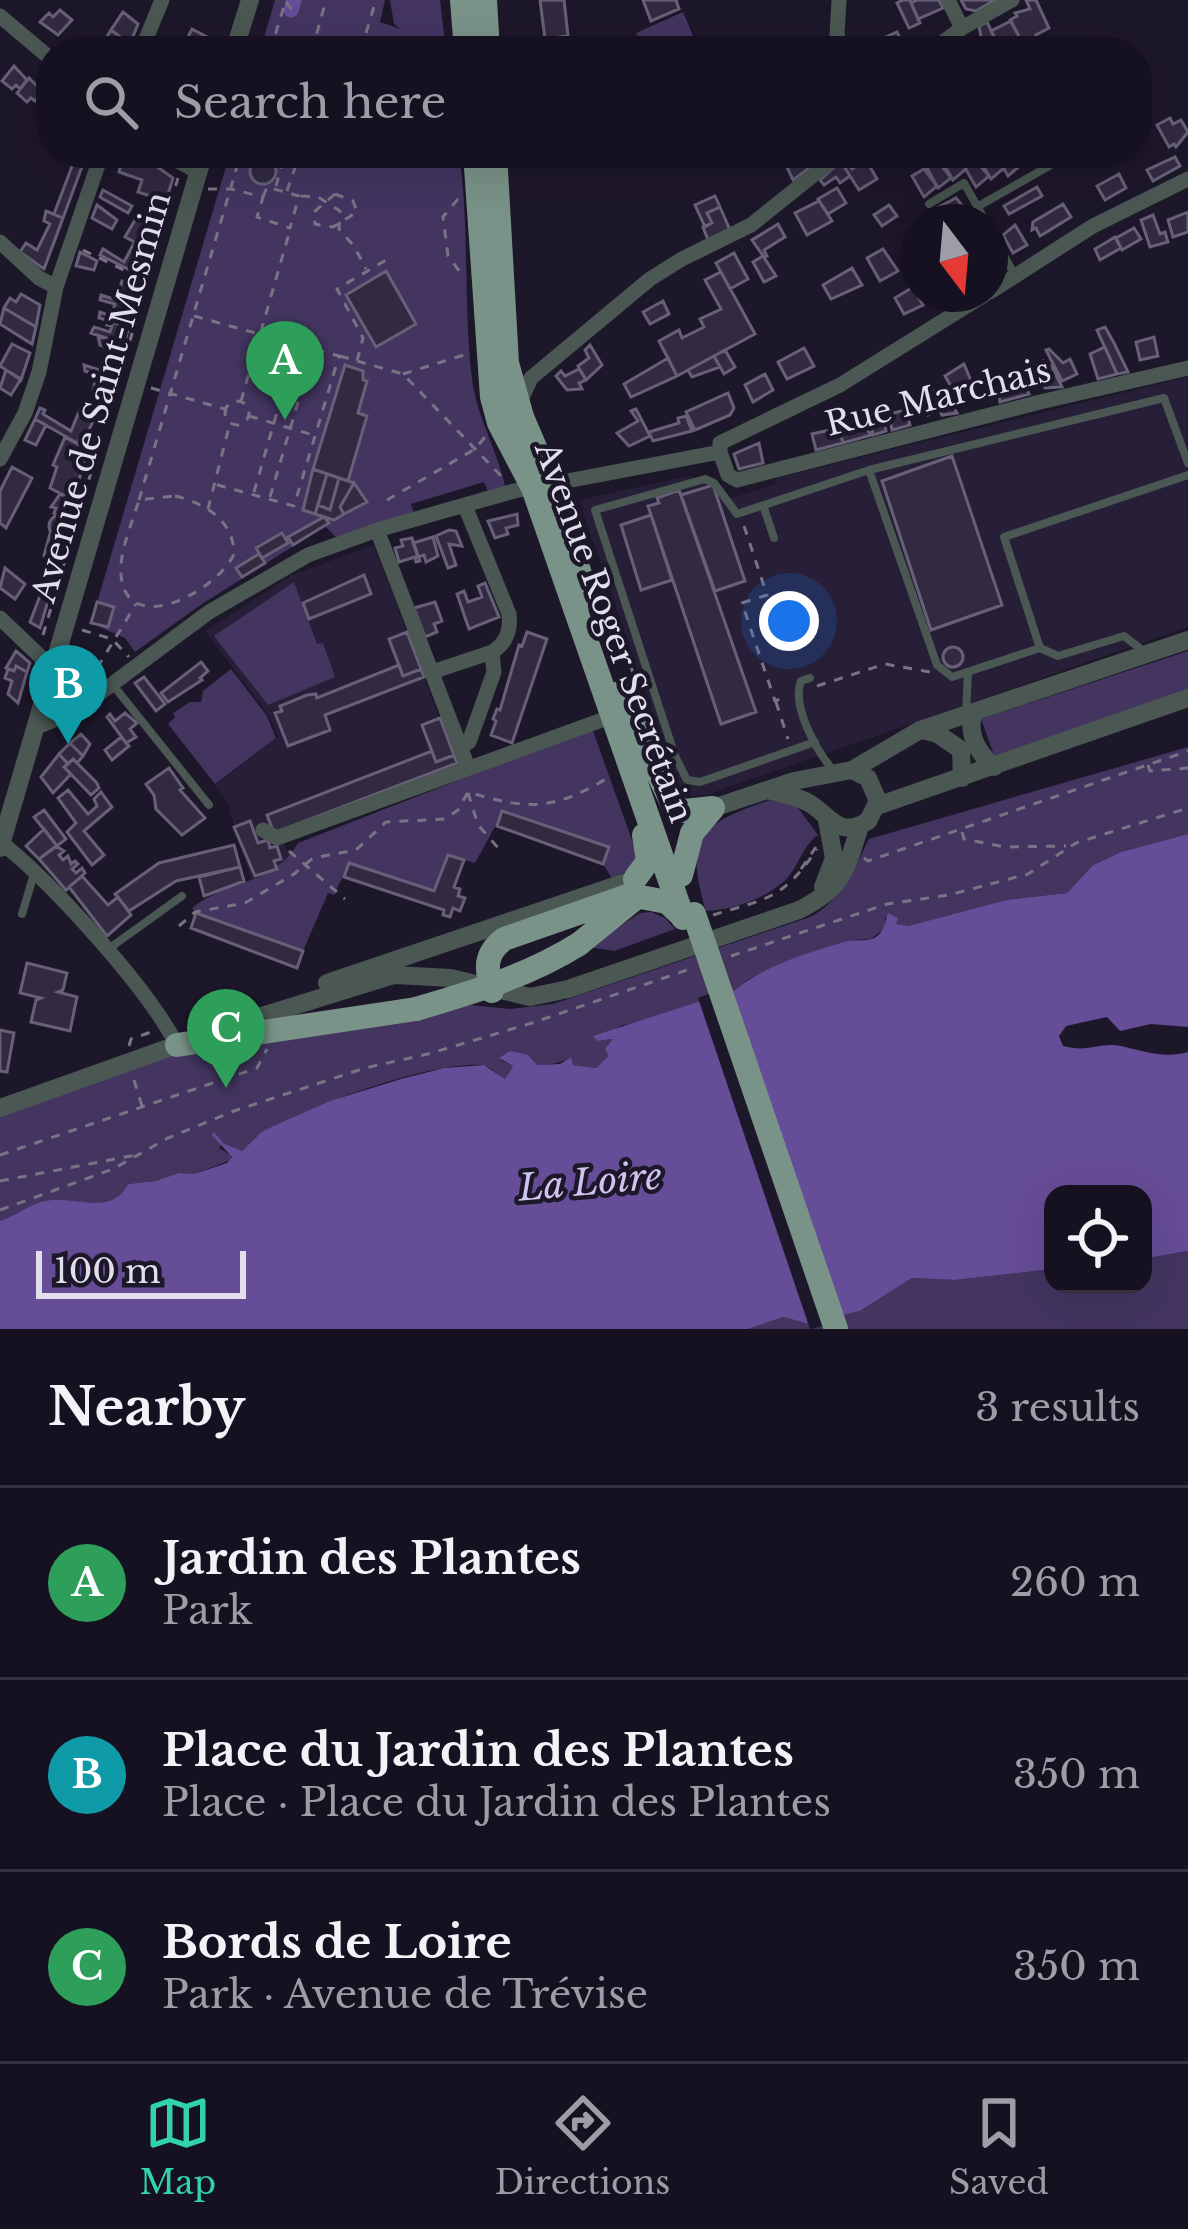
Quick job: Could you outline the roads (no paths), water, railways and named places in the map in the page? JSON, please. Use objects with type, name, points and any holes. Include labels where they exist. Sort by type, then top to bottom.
[{"type":"main road","points":[[462,0],[465,36]]},
{"type":"main road","points":[[484,0],[487,36]]},
{"type":"main road","name":"Avenue Roger Secrétain","points":[[476,168],[492,397],[499,423],[531,486],[681,874],[693,917]]},
{"type":"main road","name":"Avenue Roger Secrétain","points":[[496,168],[507,362],[531,486]]},
{"type":"main road","points":[[616,704],[674,805],[684,811],[712,808]]},
{"type":"main road","name":"Avenue Roger Secrétain","points":[[616,704],[624,751],[693,917]]},
{"type":"main road","points":[[172,1035],[416,1009],[504,982],[579,944],[637,887],[648,852],[624,751]]},
{"type":"main road","points":[[681,874],[692,833],[712,808]]},
{"type":"main road","points":[[493,991],[487,959],[504,939],[637,887],[693,917],[836,1329]]},
{"type":"main road","points":[[693,917],[823,1329]]},
{"type":"street","points":[[147,36],[162,0]]},
{"type":"street","points":[[239,36],[250,0]]},
{"type":"street","points":[[837,36],[839,0]]},
{"type":"street","points":[[948,0],[962,28]]},
{"type":"street","points":[[951,36],[1012,0]]},
{"type":"street","points":[[0,16],[36,46]]},
{"type":"street","points":[[0,459],[25,413],[39,372],[56,287],[97,168]]},
{"type":"street","points":[[518,406],[531,378],[650,279],[751,225],[822,168]]},
{"type":"street","name":"Avenue de Saint-Mesmin","points":[[1,846],[8,802],[38,727],[196,173]]},
{"type":"street","points":[[1008,280],[1093,226],[1188,179]]},
{"type":"street","points":[[0,242],[39,278],[56,287]]},
{"type":"street","points":[[38,727],[112,683],[209,612],[284,566],[377,530],[531,486],[721,452],[720,443],[840,385],[957,312]]},
{"type":"street","points":[[507,362],[531,378]]},
{"type":"street","name":"Rue Marchais","points":[[721,452],[728,475],[737,479],[1188,368]]},
{"type":"street","points":[[432,672],[500,648],[508,632],[509,614],[464,506]]},
{"type":"street","points":[[377,530],[468,767]]},
{"type":"street","points":[[0,618],[46,662],[55,664]]},
{"type":"street","points":[[810,905],[833,868],[820,788],[839,772],[920,730],[1188,640]]},
{"type":"street","points":[[461,747],[470,739],[494,672],[492,652]]},
{"type":"street","points":[[46,696],[84,699]]},
{"type":"street","points":[[877,806],[1188,698]]},
{"type":"street","points":[[263,830],[278,838],[468,767],[616,704]]},
{"type":"street","points":[[970,713],[976,744],[994,767]]},
{"type":"street","points":[[920,730],[956,744],[964,762],[962,778]]},
{"type":"street","points":[[712,808],[766,790],[839,772],[868,778],[877,806],[868,821],[843,828],[793,796],[766,790]]},
{"type":"street","points":[[0,1108],[172,1035],[238,1022],[394,975],[451,978],[530,998],[568,989],[810,905],[836,888],[860,826]]},
{"type":"street","points":[[1,846],[35,873],[172,1035]]},
{"type":"street","points":[[238,1022],[280,999],[459,939],[637,887]]},
{"type":"street","points":[[451,978],[459,939]]},
{"type":"lane","points":[[982,204],[1045,168]]},
{"type":"lane","points":[[929,204],[964,183],[975,204]]},
{"type":"lane","points":[[1008,262],[1015,275]]},
{"type":"lane","points":[[815,742],[700,782],[687,780],[595,510],[705,479],[740,513],[869,470],[1164,398],[1188,463]]},
{"type":"lane","points":[[869,470],[937,665],[952,677],[1040,648],[1058,656],[1124,636],[1147,654]]},
{"type":"lane","points":[[1040,648],[1004,537],[1188,476]]},
{"type":"lane","points":[[763,505],[774,538]]},
{"type":"lane","points":[[968,672],[970,713]]},
{"type":"lane","points":[[810,678],[801,681],[798,693],[819,754],[839,772]]},
{"type":"lane","points":[[112,683],[209,805]]},
{"type":"lane","points":[[22,914],[35,873]]},
{"type":"lane","points":[[106,952],[182,896]]},
{"type":"water","name":"La Loire","points":[[1188,834],[1188,1027],[1151,1024],[1120,1031],[1107,1017],[1066,1026],[1059,1036],[1063,1046],[1072,1048],[1113,1045],[1162,1054],[1188,1052],[1188,1251],[1152,1257],[1152,1185],[1044,1185],[1044,1270],[955,1280],[912,1278],[860,1311],[809,1324],[783,1317],[748,1329],[0,1329],[0,1221],[32,1206],[53,1200],[104,1202],[121,1194],[128,1184],[194,1174],[227,1163],[232,1157],[214,1132],[223,1143],[242,1151],[263,1131],[287,1120],[401,1079],[444,1068],[484,1065],[505,1079],[513,1066],[499,1058],[510,1051],[528,1055],[537,1065],[560,1064],[571,1057],[573,1065],[596,1068],[609,1056],[605,1049],[613,1039],[597,1041],[593,1036],[735,990],[760,973],[803,955],[848,941],[873,939],[888,913],[898,918],[896,924],[908,926],[1006,900],[1067,893],[1093,865],[1121,852]]},
{"type":"waterway","points":[[291,10],[294,0]]},
{"type":"place","name":"Jardin des Plantes","points":[[285,420]]},
{"type":"place","name":"Place du Jardin des Plantes","points":[[68,744]]},
{"type":"place","name":"Bords de Loire","points":[[226,1088]]}]
